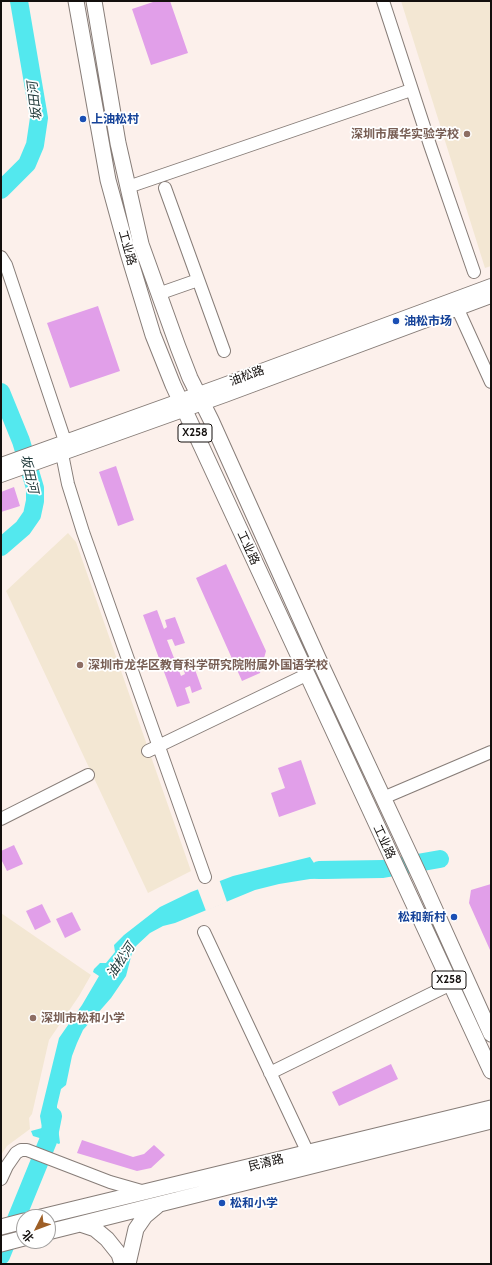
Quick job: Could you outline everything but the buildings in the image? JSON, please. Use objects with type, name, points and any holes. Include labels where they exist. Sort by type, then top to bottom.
[{"type":"main road","name":"工业路","points":[[76,1],[108,180],[153,335],[182,405],[491,1071]]},
{"type":"main road","name":"工业路","points":[[94,1],[118,143],[141,244],[158,294],[190,378],[201,399],[318,658],[490,1031]]},
{"type":"main road","name":"民清路","points":[[56,1213],[491,1108]]},
{"type":"main road","name":"民清路","points":[[56,1230],[491,1121]]},
{"type":"main road","points":[[468,1127],[491,1132]]},
{"type":"main road","points":[[128,1264],[134,1236],[140,1221],[161,1204]]},
{"type":"main road","points":[[1,1227],[16,1223]]},
{"type":"main road","points":[[80,1224],[90,1226],[104,1236],[119,1254],[122,1264]]},
{"type":"main road","points":[[1,1244],[16,1240]]},
{"type":"street","points":[[383,1],[411,90],[474,272]]},
{"type":"street","points":[[128,187],[411,90]]},
{"type":"street","points":[[165,188],[224,351]]},
{"type":"street","points":[[1,257],[6,265],[66,441]]},
{"type":"street","points":[[158,294],[198,280]]},
{"type":"street","name":"油松路","points":[[54,453],[66,441],[201,399],[456,304],[491,285]]},
{"type":"street","name":"油松路","points":[[456,304],[491,297]]},
{"type":"street","points":[[456,304],[491,382]]},
{"type":"street","name":"油松路","points":[[4,469],[54,453],[182,405]]},
{"type":"street","points":[[54,453],[68,484],[153,748],[205,877]]},
{"type":"street","points":[[153,748],[306,675]]},
{"type":"street","points":[[383,798],[491,752]]},
{"type":"street","points":[[1,819],[88,775]]},
{"type":"street","points":[[204,932],[308,1153]]},
{"type":"street","points":[[270,1073],[451,984]]},
{"type":"street","points":[[1,1179],[7,1166],[16,1154],[21,1150],[27,1150],[145,1192]]},
{"type":"shaded area","name":"深圳市展华实验学校","points":[[401,1],[491,1],[491,266],[485,268]]},
{"type":"shaded area","name":"深圳市龙华区教育科学研究院附属外国语学校","points":[[68,533],[76,542],[191,871],[148,893],[6,591]]},
{"type":"shaded area","name":"深圳市松和小学","points":[[1,913],[91,975],[79,996],[49,1040],[32,1114],[29,1118],[30,1129],[7,1146],[1,1155]]},
{"type":"water","points":[[310,857],[314,863],[345,861],[343,878],[310,879],[255,890],[175,923],[163,926],[150,933],[136,946],[132,953],[126,976],[111,998],[83,1030],[77,1043],[72,1056],[66,1085],[61,1089],[57,1106],[60,1143],[59,1144],[33,1136],[31,1131],[42,1128],[40,1116],[59,1038],[82,1005],[99,976],[93,972],[94,969],[100,963],[106,963],[115,952],[114,945],[124,935],[160,907],[191,892],[233,876]]},
{"type":"pier","points":[[219,879],[227,902],[206,911],[197,887]]},
{"type":"waterway","name":"坂田河","points":[[1,190],[27,164],[35,145],[39,118],[19,1]]},
{"type":"waterway","name":"坂田河","points":[[1,392],[21,441],[35,488],[35,501],[32,515],[23,528],[1,547]]},
{"type":"waterway","name":"油松河","points":[[319,870],[383,869],[440,859]]},
{"type":"waterway","name":"油松河","points":[[1,1256],[48,1141],[53,1116]]},
{"type":"place","name":"上油松村","points":[[83,119]]},
{"type":"place","name":"深圳市展华实验学校","points":[[467,134]]},
{"type":"place","name":"油松市场","points":[[396,321]]},
{"type":"place","name":"深圳市龙华区教育科学研究院附属外国语学校","points":[[80,665]]},
{"type":"place","name":"松和新村","points":[[454,917]]},
{"type":"place","name":"深圳市松和小学","points":[[33,1018]]},
{"type":"place","name":"松和小学","points":[[222,1203]]}]
